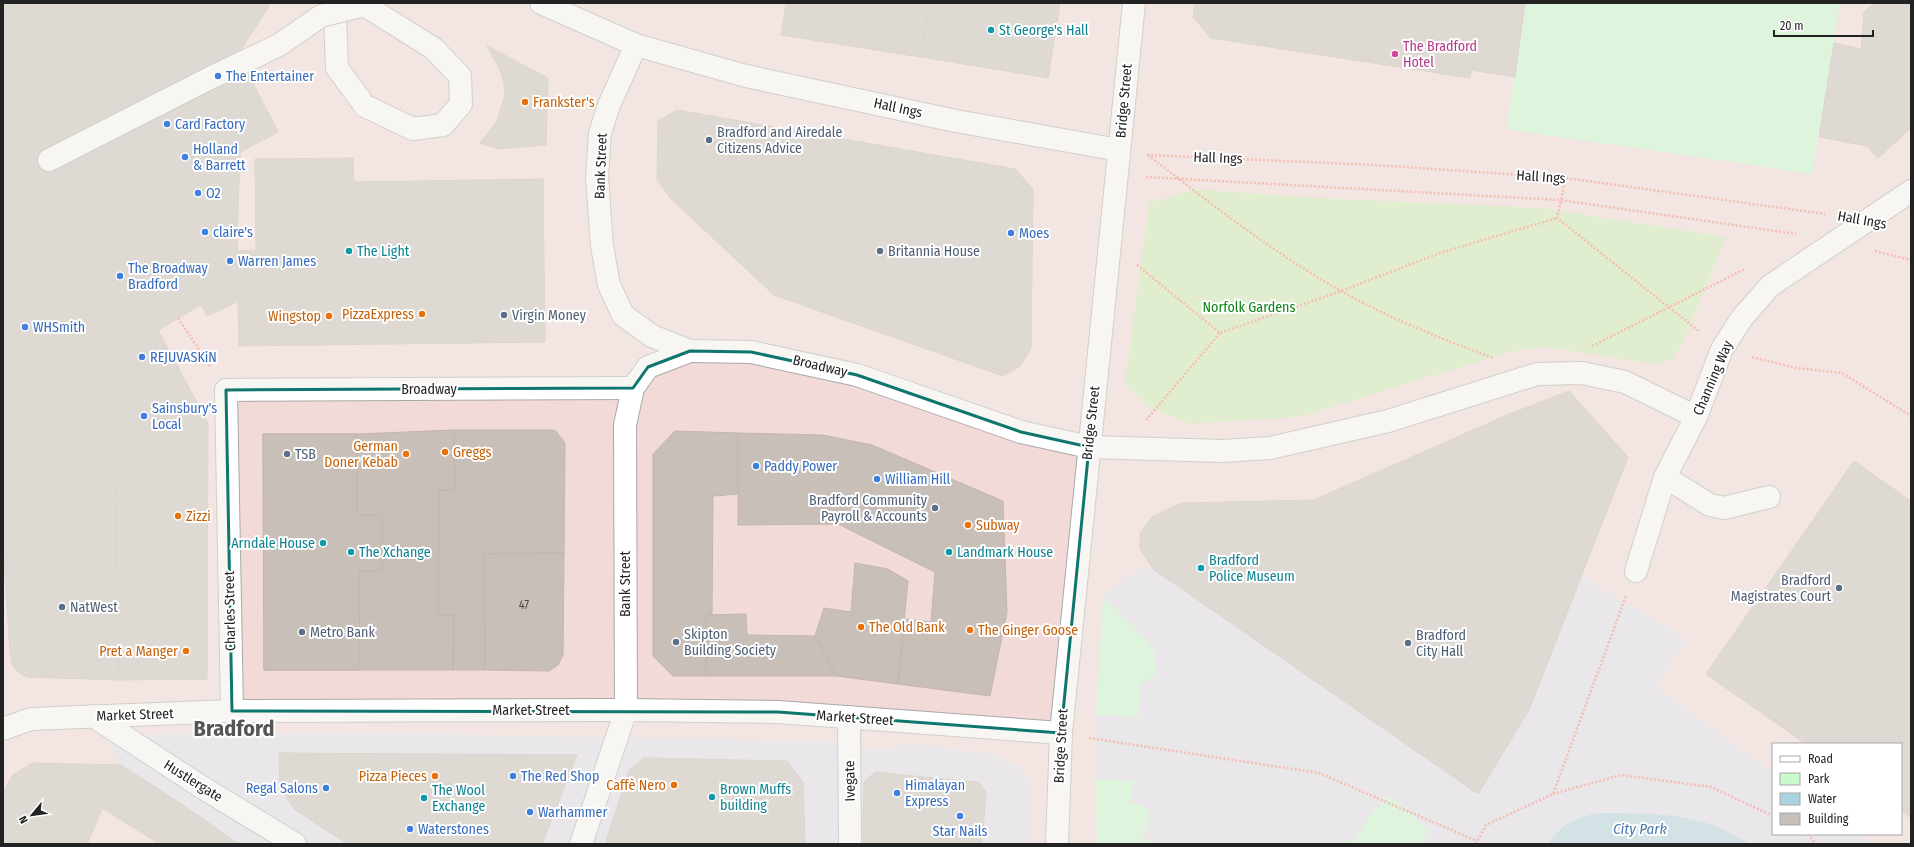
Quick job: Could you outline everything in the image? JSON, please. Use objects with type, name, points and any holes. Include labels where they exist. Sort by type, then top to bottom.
[{"type":"street","name":"Hall Ings","points":[[540,3],[636,45],[754,78],[956,121],[1119,150]]},
{"type":"street","name":"Bridge Street","points":[[1057,844],[1061,733],[1117,175],[1127,58],[1134,3]]},
{"type":"street","points":[[49,160],[210,78],[279,45],[321,16],[364,4],[433,48],[460,76],[461,104],[443,125],[412,129],[365,106],[337,68],[339,7]]},
{"type":"street","name":"Bank Street","points":[[602,246],[597,177],[600,133],[609,105],[636,45]]},
{"type":"street","name":"Channing Way","points":[[1636,571],[1665,477],[1696,417],[1722,349],[1742,318],[1770,286],[1911,191]]},
{"type":"street","name":"Broadway","points":[[602,246],[609,285],[623,315],[652,336],[690,351],[751,352],[857,375],[1021,432],[1089,447]]},
{"type":"street","name":"Bank Street","points":[[581,844],[626,710],[625,425],[633,388],[648,367],[690,351]]},
{"type":"street","points":[[1089,447],[1223,451],[1270,448],[1388,421],[1537,374],[1582,373],[1625,382],[1696,417]]},
{"type":"street","name":"Broadway","points":[[226,390],[633,388]]},
{"type":"street","name":"Charles Street","points":[[226,390],[232,712]]},
{"type":"street","points":[[1665,477],[1710,505],[1724,508],[1769,497]]},
{"type":"street","name":"Market Street","points":[[3,730],[31,719],[93,716],[232,712],[626,710],[778,712],[1061,733]]},
{"type":"street","name":"Hustlergate","points":[[93,716],[200,786],[295,844]]},
{"type":"street","name":"Ivegate","points":[[849,717],[850,844]]},
{"type":"path","name":"Hall Ings","points":[[1119,150],[1148,155],[1375,165],[1566,178],[1869,220]]},
{"type":"path","points":[[1148,155],[1246,229],[1341,291],[1434,336],[1537,374]]},
{"type":"path","points":[[1117,175],[1560,200],[1838,240],[1911,260]]},
{"type":"path","points":[[1557,218],[1566,178]]},
{"type":"path","points":[[1122,448],[1220,333],[1341,291],[1440,253],[1557,218]]},
{"type":"path","points":[[1557,218],[1722,349],[1796,368],[1842,373],[1911,416]]},
{"type":"path","points":[[1110,244],[1220,333]]},
{"type":"path","points":[[1586,349],[1746,268]]},
{"type":"path","points":[[178,318],[226,390]]},
{"type":"path","points":[[1553,794],[1636,571]]},
{"type":"path","points":[[1061,733],[1319,773],[1476,843],[1486,825],[1553,794],[1621,775],[1710,787],[1772,816]]},
{"type":"path","points":[[1809,835],[1816,844]]},
{"type":"highlighted area","points":[[690,351],[751,352],[857,375],[1021,432],[1089,447],[1061,733],[778,712],[232,711],[226,390],[633,388],[648,367]]},
{"type":"shaded area","points":[[3,3],[1911,3],[1911,844],[3,844]]},
{"type":"shaded area","points":[[1142,567],[1153,569],[1581,576],[1686,639],[1655,687],[1772,771],[1772,835],[1859,835],[1871,844],[1750,844],[1720,828],[1692,820],[1650,813],[1598,813],[1559,829],[1548,844],[1421,844],[1429,831],[1390,795],[1371,814],[1356,838],[1341,844],[1158,844],[1143,836],[1140,837],[1150,823],[1149,810],[1130,801],[1134,780],[1095,779],[1096,714],[1138,718],[1140,685],[1157,673],[1153,647],[1102,594]]},
{"type":"shaded area","points":[[378,733],[815,741],[883,751],[908,743],[991,754],[1020,768],[1031,785],[1032,817],[1029,844],[981,844],[986,793],[978,782],[875,772],[864,782],[863,844],[805,844],[803,782],[629,771],[605,844],[542,844],[577,755],[279,753],[280,787],[294,809],[347,844],[239,844],[121,765],[102,735]]},
{"type":"green space","points":[[1525,3],[1840,3],[1812,174],[1506,129]]},
{"type":"green space","name":"Norfolk Gardens","points":[[1195,189],[1298,197],[1542,208],[1726,237],[1683,343],[1672,360],[1653,364],[1545,347],[1513,351],[1299,417],[1190,424],[1148,407],[1125,383],[1149,203]]},
{"type":"green space","points":[[1103,596],[1153,647],[1157,673],[1140,685],[1138,718],[1096,714]]},
{"type":"green space","points":[[1095,779],[1134,780],[1130,801],[1149,809],[1150,823],[1141,837],[1156,844],[1097,844]]},
{"type":"green space","points":[[1390,795],[1430,831],[1421,844],[1341,844],[1356,838],[1371,814]]},
{"type":"water","name":"City Park","points":[[1598,813],[1659,814],[1690,819],[1720,828],[1750,844],[1548,844],[1559,831],[1569,823],[1582,817]]},
{"type":"building","name":"The Broadway Bradford","points":[[3,3],[271,3],[238,54],[278,132],[240,152],[237,239],[239,301],[207,316],[201,305],[158,330],[208,423],[115,473],[116,534],[3,561]]},
{"type":"building","points":[[786,3],[930,3],[921,57],[781,35]]},
{"type":"building","name":"St George's Hall","points":[[930,3],[1060,3],[1048,78],[921,57]]},
{"type":"building","name":"The Bradford Hotel","points":[[1195,3],[1481,3],[1470,78],[1211,38],[1193,17]]},
{"type":"building","points":[[1481,3],[1525,3],[1515,77],[1471,70]]},
{"type":"building","points":[[1874,3],[1911,3],[1911,128],[1878,158],[1867,146],[1819,137],[1834,43],[1861,49],[1864,12]]},
{"type":"building","name":"Frankster's","points":[[487,46],[548,78],[546,145],[499,149],[480,143],[497,121],[505,95],[504,83],[500,69]]},
{"type":"building","name":"Britannia House","points":[[677,110],[1015,169],[1033,189],[1031,349],[1020,366],[1003,376],[774,295],[671,199],[657,179],[658,121]]},
{"type":"building","points":[[353,158],[354,182],[543,179],[545,342],[239,346],[237,251],[256,250],[255,159]]},
{"type":"building","name":"Bradford City Hall","points":[[1569,391],[1628,457],[1529,710],[1478,794],[1153,569],[1140,549],[1140,533],[1153,516],[1182,503],[1314,500],[1507,415]]},
{"type":"building","points":[[208,423],[207,679],[119,680],[115,473]]},
{"type":"building","points":[[454,430],[551,430],[556,431],[565,443],[564,553],[484,554],[485,670],[453,670],[454,615],[438,615],[439,490],[455,490]]},
{"type":"building","name":"The Xchange","points":[[454,430],[455,490],[439,490],[438,615],[454,615],[453,670],[264,670],[263,434],[357,434]]},
{"type":"building","points":[[675,431],[738,433],[738,494],[713,496],[712,615],[706,615],[706,676],[673,676],[653,656],[653,454]]},
{"type":"building","name":"Landmark House","points":[[738,433],[823,435],[872,445],[1003,501],[1007,612],[990,696],[898,684],[905,619],[931,622],[935,572],[838,524],[738,525]]},
{"type":"building","name":"Arndale House","points":[[263,434],[357,434],[357,515],[382,515],[382,571],[359,571],[360,670],[264,670]]},
{"type":"building","name":"Bradford Magistrates Court","points":[[1854,461],[1911,501],[1911,818],[1902,812],[1902,743],[1805,743],[1706,674]]},
{"type":"building","name":"NatWest","points":[[116,534],[119,680],[27,677],[18,672],[12,665],[10,653],[4,561]]},
{"type":"building","points":[[564,553],[563,655],[558,665],[549,671],[485,670],[484,554]]},
{"type":"building","name":"The Old Bank","points":[[855,563],[888,569],[908,581],[898,684],[836,676],[815,636],[824,608],[851,612]]},
{"type":"building","points":[[746,614],[747,635],[815,636],[836,676],[706,676],[706,615]]},
{"type":"building","name":"The Wool Exchange","points":[[279,753],[577,755],[542,844],[347,844],[294,809],[280,787]]},
{"type":"building","name":"Brown Muffs building","points":[[643,758],[787,761],[803,782],[805,844],[605,844],[629,771]]},
{"type":"building","points":[[32,763],[121,765],[87,844],[3,844],[3,792],[13,775]]},
{"type":"building","points":[[121,765],[180,803],[155,841],[102,808]]},
{"type":"building","points":[[875,772],[923,777],[918,823],[863,826],[864,782]]},
{"type":"building","points":[[923,777],[978,782],[986,792],[983,830],[918,823]]},
{"type":"building","points":[[180,803],[239,844],[160,844],[155,841]]},
{"type":"building","points":[[926,822],[983,830],[981,844],[863,844],[863,826]]},
{"type":"place","name":"St George's Hall","points":[[991,30]]},
{"type":"place","name":"The Bradford Hotel","points":[[1395,54]]},
{"type":"place","name":"The Entertainer","points":[[218,76]]},
{"type":"place","name":"Frankster's","points":[[525,102]]},
{"type":"place","name":"Card Factory","points":[[167,124]]},
{"type":"place","name":"Bradford and Airedale Citizens Advice","points":[[709,140]]},
{"type":"place","name":"Holland & Barrett","points":[[185,157]]},
{"type":"place","name":"O2","points":[[198,193]]},
{"type":"place","name":"claire's","points":[[205,232]]},
{"type":"place","name":"Moes","points":[[1011,233]]},
{"type":"place","name":"The Light","points":[[349,251]]},
{"type":"place","name":"Britannia House","points":[[880,251]]},
{"type":"place","name":"Warren James","points":[[230,261]]},
{"type":"place","name":"The Broadway Bradford","points":[[120,276]]},
{"type":"place","name":"PizzaExpress","points":[[422,314]]},
{"type":"place","name":"Virgin Money","points":[[504,315]]},
{"type":"place","name":"Wingstop","points":[[329,316]]},
{"type":"place","name":"WHSmith","points":[[25,327]]},
{"type":"place","name":"REJUVASKiN","points":[[142,357]]},
{"type":"place","name":"Sainsbury's Local","points":[[144,416]]},
{"type":"place","name":"Greggs","points":[[445,452]]},
{"type":"place","name":"TSB","points":[[287,454]]},
{"type":"place","name":"German Doner Kebab","points":[[406,454]]},
{"type":"place","name":"Paddy Power","points":[[756,466]]},
{"type":"place","name":"William Hill","points":[[877,479]]},
{"type":"place","name":"Bradford Community Payroll & Accounts","points":[[935,508]]},
{"type":"place","name":"Zizzi","points":[[178,516]]},
{"type":"place","name":"Subway","points":[[968,525]]},
{"type":"place","name":"Arndale House","points":[[323,543]]},
{"type":"place","name":"The Xchange","points":[[351,552]]},
{"type":"place","name":"Landmark House","points":[[949,552]]},
{"type":"place","name":"Bradford Police Museum","points":[[1201,568]]},
{"type":"place","name":"Bradford Magistrates Court","points":[[1839,588]]},
{"type":"place","name":"NatWest","points":[[62,607]]},
{"type":"place","name":"The Old Bank","points":[[861,627]]},
{"type":"place","name":"The Ginger Goose","points":[[970,630]]},
{"type":"place","name":"Metro Bank","points":[[302,632]]},
{"type":"place","name":"Skipton Building Society","points":[[676,642]]},
{"type":"place","name":"Bradford City Hall","points":[[1408,643]]},
{"type":"place","name":"Pret a Manger","points":[[186,651]]},
{"type":"place","name":"Pizza Pieces","points":[[435,776]]},
{"type":"place","name":"The Red Shop","points":[[513,776]]},
{"type":"place","name":"Caffè Nero","points":[[674,785]]},
{"type":"place","name":"Regal Salons","points":[[326,788]]},
{"type":"place","name":"Himalayan Express","points":[[897,793]]},
{"type":"place","name":"Brown Muffs building","points":[[712,797]]},
{"type":"place","name":"The Wool Exchange","points":[[424,798]]},
{"type":"place","name":"Warhammer","points":[[530,812]]},
{"type":"place","name":"Star Nails","points":[[960,816]]},
{"type":"place","name":"Waterstones","points":[[410,829]]},
{"type":"district","name":"Bradford","points":[[234,728]]}]
